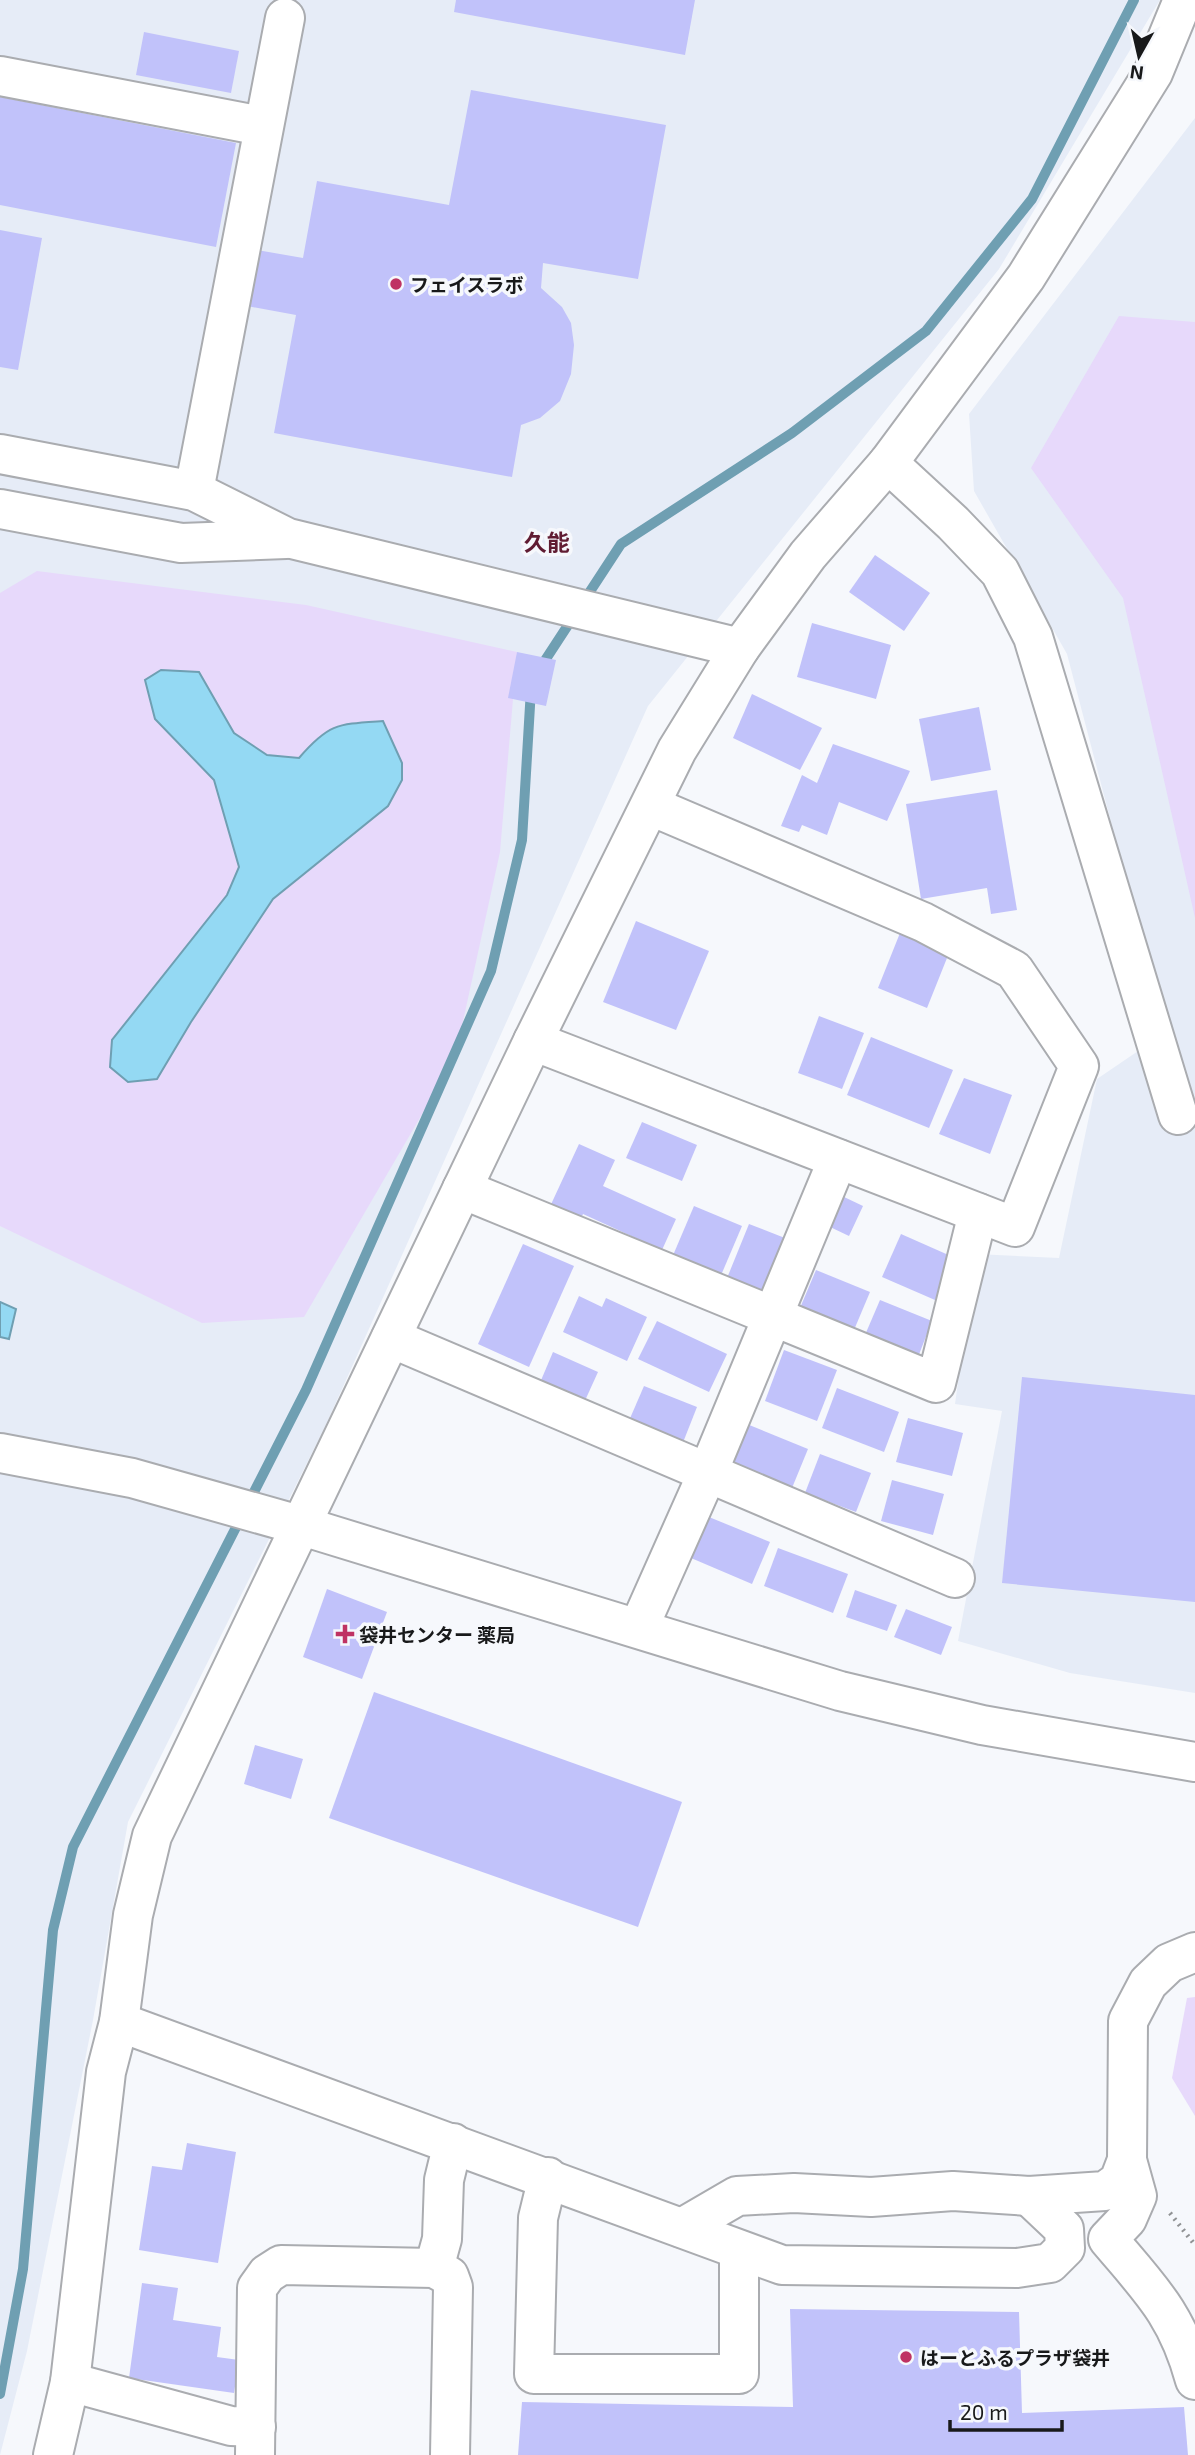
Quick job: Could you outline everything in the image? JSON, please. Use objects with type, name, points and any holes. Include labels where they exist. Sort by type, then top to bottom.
[{"type":"street","points":[[53,2455],[70,2382],[106,2072],[119,2022],[132,1915],[152,1836],[299,1525],[677,750],[740,648],[808,555],[888,463],[1026,277],[1153,72],[1183,0]]},
{"type":"street","points":[[194,491],[262,126],[285,18]]},
{"type":"street","points":[[0,76],[262,126]]},
{"type":"street","points":[[0,454],[194,491],[288,538],[740,648]]},
{"type":"street","points":[[888,463],[953,523],[1000,572],[1033,637],[1178,1115]]},
{"type":"street","points":[[0,509],[181,543],[288,538]]},
{"type":"street","points":[[533,1041],[1015,1227],[1079,1066],[1014,970],[923,922],[651,806]]},
{"type":"street","points":[[639,1627],[708,1472],[838,1159]]},
{"type":"street","points":[[462,1189],[936,1384],[978,1213]]},
{"type":"street","points":[[391,1338],[955,1578]]},
{"type":"street","points":[[0,1453],[132,1478],[299,1525],[841,1691],[982,1725],[1195,1762]]},
{"type":"street","points":[[119,2022],[782,2264],[1017,2268],[1050,2263],[1065,2248],[1084,2247],[1108,2239],[1127,2219],[1137,2196],[1128,2160],[1128,2021],[1148,1983],[1169,1963],[1195,1952]]},
{"type":"street","points":[[434,2268],[442,2239],[444,2179],[453,2143]]},
{"type":"street","points":[[682,2228],[737,2196],[794,2193],[871,2197],[953,2191],[1029,2196],[1105,2191],[1119,2181],[1128,2160]]},
{"type":"street","points":[[548,2177],[538,2218],[534,2374],[739,2374],[739,2250]]},
{"type":"street","points":[[1029,2196],[1064,2229],[1065,2248]]},
{"type":"street","points":[[1108,2239],[1162,2302],[1184,2341],[1195,2380]]},
{"type":"street","points":[[256,2441],[257,2288],[267,2274],[281,2265],[434,2268],[449,2276],[453,2287],[450,2455]]},
{"type":"street","points":[[70,2382],[231,2426],[256,2441]]},
{"type":"shaded area","points":[[0,0],[1160,0],[999,269],[648,706],[325,1427],[128,1822],[93,2020],[27,2351],[0,2455]]},
{"type":"shaded area","points":[[1195,118],[1195,1693],[1070,1673],[958,1641],[1002,1411],[955,1404],[976,1254],[1059,1258],[1097,1079],[1166,1032],[1067,654],[974,491],[969,414]]},
{"type":"shaded area","points":[[1119,316],[1195,322],[1195,918],[1123,598],[1031,468]]},
{"type":"shaded area","points":[[37,571],[306,605],[517,652],[500,852],[458,1044],[439,1085],[304,1317],[202,1323],[0,1226],[0,593]]},
{"type":"shaded area","points":[[1195,1997],[1195,2116],[1172,2078],[1187,1998]]},
{"type":"water","points":[[161,670],[199,672],[234,733],[267,755],[299,758],[318,738],[335,728],[383,721],[402,763],[402,780],[388,806],[273,899],[191,1022],[157,1079],[128,1082],[110,1067],[112,1040],[227,895],[239,867],[214,780],[155,719],[145,680]]},
{"type":"water","points":[[0,1302],[16,1309],[9,1339],[0,1337]]},
{"type":"building","points":[[456,0],[695,0],[685,55],[454,12]]},
{"type":"building","points":[[144,32],[239,51],[231,93],[136,75]]},
{"type":"building","name":"フェイスラボ","points":[[471,90],[666,125],[638,279],[543,263],[541,288],[562,307],[571,323],[574,345],[571,374],[560,401],[540,418],[521,425],[512,477],[274,433],[296,315],[247,306],[257,250],[303,258],[317,181],[449,205]]},
{"type":"building","points":[[0,97],[236,143],[216,247],[0,205]]},
{"type":"building","points":[[0,230],[42,238],[18,370],[0,367]]},
{"type":"building","points":[[875,555],[930,593],[904,631],[849,592]]},
{"type":"building","points":[[812,623],[891,645],[876,699],[797,677]]},
{"type":"building","points":[[517,652],[556,660],[546,706],[508,698]]},
{"type":"building","points":[[752,694],[822,728],[800,770],[733,738]]},
{"type":"building","points":[[979,707],[991,770],[931,781],[919,719]]},
{"type":"building","points":[[833,744],[910,771],[887,821],[839,802],[827,835],[802,825],[799,832],[781,826],[802,775],[817,783]]},
{"type":"building","points":[[997,790],[1017,910],[991,914],[987,888],[921,899],[906,804]]},
{"type":"building","points":[[636,921],[709,951],[676,1030],[603,1002]]},
{"type":"building","points":[[900,933],[949,953],[927,1008],[878,988]]},
{"type":"building","points":[[819,1016],[864,1033],[842,1089],[798,1073]]},
{"type":"building","points":[[871,1037],[953,1070],[929,1128],[847,1095]]},
{"type":"building","points":[[964,1078],[1012,1095],[990,1154],[939,1134]]},
{"type":"building","points":[[642,1122],[697,1145],[682,1181],[626,1158]]},
{"type":"building","points":[[579,1144],[615,1160],[603,1186],[676,1219],[662,1250],[583,1214],[577,1227],[547,1213]]},
{"type":"building","points":[[842,1196],[863,1206],[849,1236],[828,1226]]},
{"type":"building","points":[[694,1206],[742,1226],[719,1280],[671,1260]]},
{"type":"building","points":[[749,1224],[790,1240],[765,1300],[725,1283]]},
{"type":"building","points":[[901,1234],[953,1257],[935,1300],[882,1277]]},
{"type":"building","points":[[523,1244],[574,1266],[529,1367],[478,1344]]},
{"type":"building","points":[[816,1270],[870,1292],[854,1330],[800,1308]]},
{"type":"building","points":[[579,1296],[602,1307],[606,1298],[647,1317],[627,1361],[563,1332]]},
{"type":"building","points":[[880,1300],[932,1321],[918,1357],[865,1335]]},
{"type":"building","points":[[657,1321],[727,1354],[709,1392],[638,1359]]},
{"type":"building","points":[[784,1350],[837,1370],[817,1421],[765,1401]]},
{"type":"building","points":[[553,1352],[598,1372],[583,1405],[539,1385]]},
{"type":"building","points":[[1022,1377],[1195,1395],[1195,1602],[1002,1583]]},
{"type":"building","points":[[644,1386],[697,1407],[682,1445],[628,1423]]},
{"type":"building","points":[[837,1388],[899,1412],[884,1452],[822,1428]]},
{"type":"building","points":[[908,1418],[963,1433],[952,1476],[896,1462]]},
{"type":"building","points":[[742,1422],[808,1449],[792,1488],[726,1461]]},
{"type":"building","points":[[820,1454],[871,1473],[856,1512],[805,1493]]},
{"type":"building","points":[[892,1480],[944,1494],[933,1535],[881,1521]]},
{"type":"building","points":[[709,1517],[770,1542],[752,1584],[691,1558]]},
{"type":"building","points":[[778,1548],[848,1574],[833,1613],[764,1586]]},
{"type":"building","name":"袋井センター 薬局","points":[[327,1589],[387,1612],[362,1679],[303,1657]]},
{"type":"building","points":[[855,1590],[897,1605],[887,1631],[846,1617]]},
{"type":"building","points":[[906,1609],[952,1627],[941,1655],[894,1637]]},
{"type":"building","points":[[374,1692],[682,1802],[638,1927],[329,1818]]},
{"type":"building","points":[[255,1745],[303,1759],[291,1799],[244,1784]]},
{"type":"building","points":[[187,2143],[236,2152],[218,2263],[139,2250],[152,2166],[182,2170]]},
{"type":"building","points":[[142,2283],[178,2288],[173,2320],[221,2327],[217,2357],[239,2360],[234,2393],[129,2378]]},
{"type":"building","name":"はーとふるプラザ袋井","points":[[790,2309],[1019,2312],[1022,2413],[1184,2407],[1188,2455],[518,2455],[522,2402],[793,2407]]},
{"type":"waterway","points":[[540,668],[621,544],[792,433],[926,331],[1032,199],[1134,0]]},
{"type":"waterway","points":[[0,2394],[23,2269],[53,1930],[73,1847],[306,1390],[491,971],[522,840],[531,689]]},
{"type":"place","name":"フェイスラボ","points":[[396,284]]},
{"type":"place","name":"袋井センター 薬局","points":[[345,1634]]},
{"type":"place","name":"はーとふるプラザ袋井","points":[[906,2357]]},
{"type":"district","name":"久能","points":[[547,542]]}]
